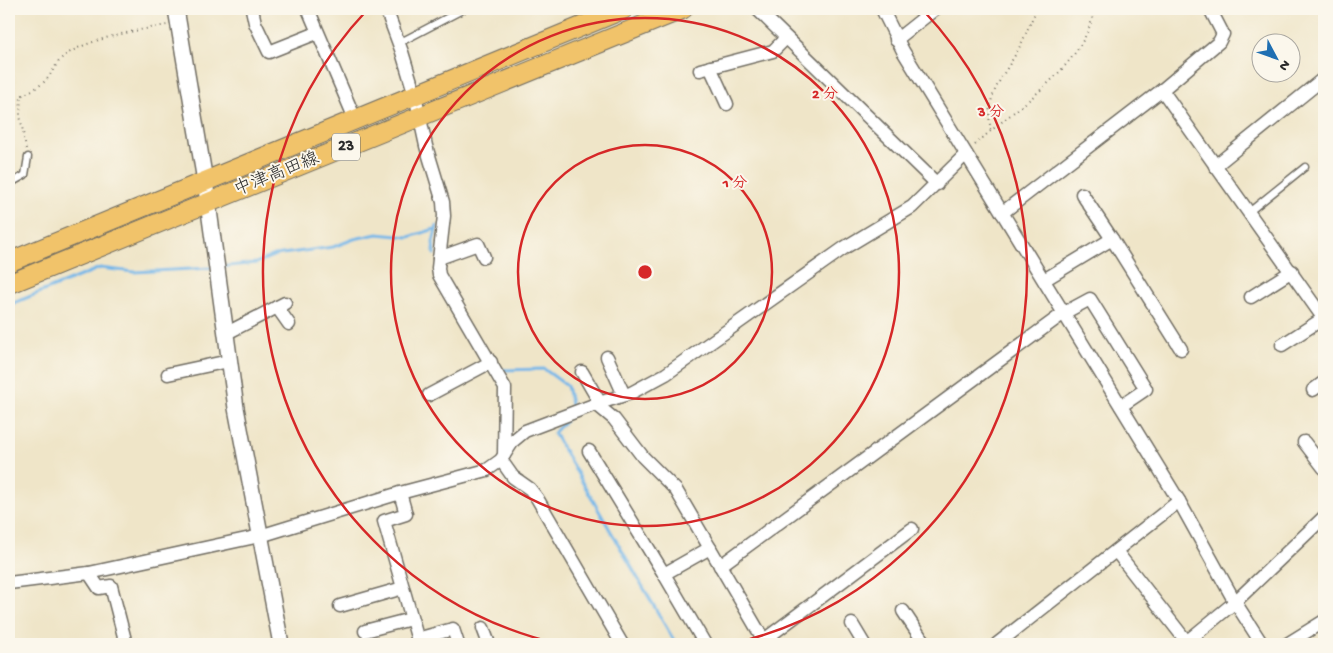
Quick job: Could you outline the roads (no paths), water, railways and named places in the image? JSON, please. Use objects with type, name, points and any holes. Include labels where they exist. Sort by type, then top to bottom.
[{"type":"main road","name":"中津高田線","points":[[9,262],[624,9]]},
{"type":"main road","name":"中津高田線","points":[[9,284],[684,9]]},
{"type":"street","points":[[176,9],[205,181],[229,361],[281,644]]},
{"type":"street","points":[[252,9],[255,23],[269,52],[318,33]]},
{"type":"street","points":[[308,9],[355,119]]},
{"type":"street","points":[[386,9],[415,94],[426,146],[443,202],[444,216],[439,275],[505,388],[503,458],[513,477],[530,489],[537,498],[622,644]]},
{"type":"street","points":[[757,9],[937,184]]},
{"type":"street","points":[[882,9],[896,40],[1179,502],[1235,602],[1262,644]]},
{"type":"street","points":[[896,40],[935,9]]},
{"type":"street","points":[[1002,213],[1162,90],[1222,39],[1222,31],[1210,9]]},
{"type":"street","points":[[728,104],[705,69],[774,51],[786,38]]},
{"type":"street","points":[[1215,166],[1324,78]]},
{"type":"street","points":[[1162,90],[1323,314],[1282,345]]},
{"type":"street","points":[[9,583],[89,573],[260,536],[400,493],[487,470],[503,458],[513,441],[525,431],[624,395],[653,382],[679,365],[844,248],[912,207],[966,154]]},
{"type":"street","points":[[1082,194],[1181,349]]},
{"type":"street","points":[[1044,280],[1112,239]]},
{"type":"street","points":[[439,258],[478,244],[484,257]]},
{"type":"street","points":[[1251,297],[1292,271]]},
{"type":"street","points":[[720,566],[1064,313],[1090,299],[1146,389],[1120,406]]},
{"type":"street","points":[[225,334],[281,305],[289,324]]},
{"type":"street","points":[[607,357],[624,395]]},
{"type":"street","points":[[168,374],[229,361]]},
{"type":"street","points":[[429,395],[491,362]]},
{"type":"street","points":[[582,372],[598,403],[614,419],[646,460],[676,490],[765,642],[912,529]]},
{"type":"street","points":[[504,425],[518,431],[525,431]]},
{"type":"street","points":[[1304,442],[1324,468]]},
{"type":"street","points":[[589,451],[705,644]]},
{"type":"street","points":[[400,493],[406,514],[384,522],[418,642],[453,629],[458,644]]},
{"type":"street","points":[[997,644],[1179,502]]},
{"type":"street","points":[[1116,551],[1185,643],[1235,602],[1324,517]]},
{"type":"street","points":[[664,574],[710,548]]},
{"type":"street","points":[[89,573],[99,588],[111,586],[126,644]]},
{"type":"street","points":[[340,606],[403,588]]},
{"type":"street","points":[[903,611],[925,644]]},
{"type":"street","points":[[366,631],[412,619]]},
{"type":"street","points":[[1288,644],[1324,621]]},
{"type":"street","points":[[852,624],[864,644]]},
{"type":"street","points":[[483,628],[488,644]]},
{"type":"lane","points":[[399,43],[464,9]]},
{"type":"lane","points":[[9,184],[25,175],[28,156]]},
{"type":"lane","points":[[1249,212],[1306,167]]},
{"type":"waterway","points":[[434,254],[433,242],[437,226]]},
{"type":"waterway","points":[[220,267],[256,263],[275,255],[333,247],[354,239],[377,234],[409,237],[435,229]]},
{"type":"waterway","points":[[9,305],[100,268],[134,272],[211,268]]},
{"type":"waterway","points":[[500,370],[544,369],[567,386],[572,409]]},
{"type":"waterway","points":[[565,421],[554,433],[676,644]]}]
